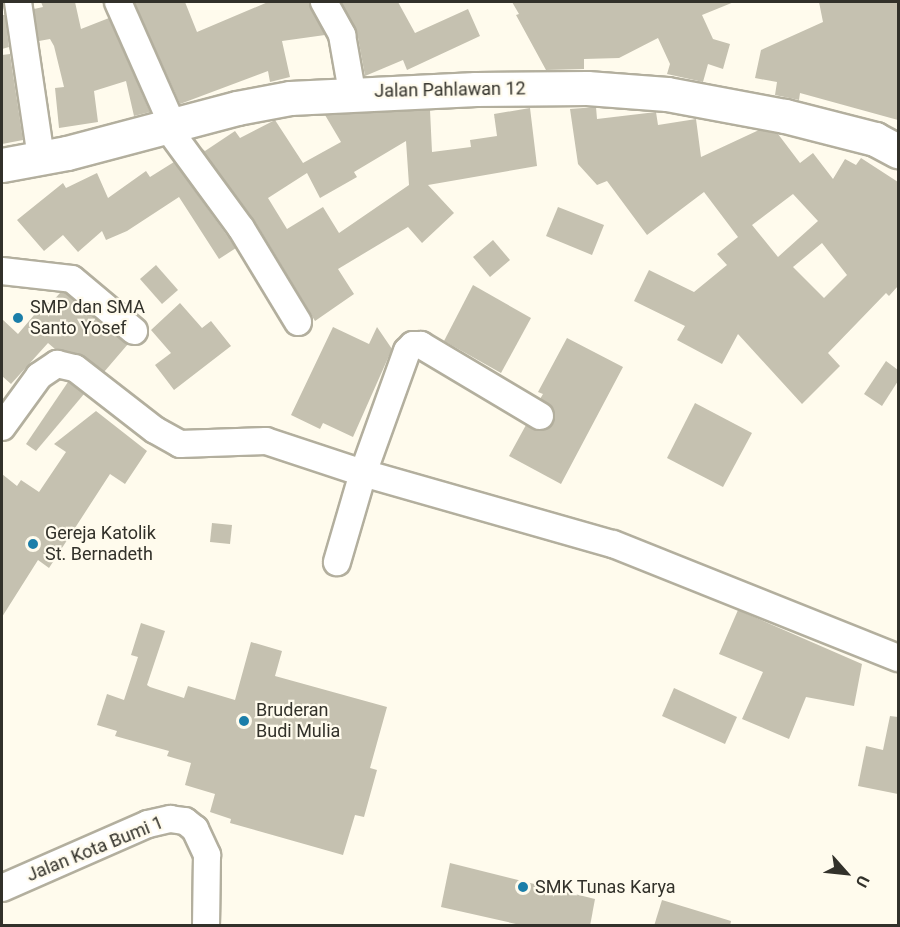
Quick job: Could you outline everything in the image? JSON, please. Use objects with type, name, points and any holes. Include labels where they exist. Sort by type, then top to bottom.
[{"type":"main road","name":"Jalan Pahlawan 12","points":[[2,165],[41,158],[237,108],[352,92],[587,88],[667,94],[785,116],[875,140],[898,150]]},
{"type":"street","points":[[18,2],[41,158]]},
{"type":"street","points":[[118,2],[170,126],[241,228],[297,322]]},
{"type":"street","points":[[324,2],[342,35],[352,92]]},
{"type":"street","points":[[2,271],[72,279],[134,331]]},
{"type":"street","points":[[337,562],[363,473],[407,351],[413,345],[420,345],[540,416]]},
{"type":"street","points":[[2,427],[39,376],[57,364],[75,368],[155,430],[180,444],[266,441],[363,473],[614,544],[898,658]]},
{"type":"street","name":"Jalan Kota Bumi 1","points":[[2,888],[148,824],[177,820],[195,829],[205,848],[206,926]]},
{"type":"building","points":[[41,2],[75,2],[81,29],[109,18],[150,112],[134,116],[126,81],[94,91],[98,122],[59,128],[55,88],[64,87],[54,46],[50,39],[39,41],[34,9],[43,7]]},
{"type":"building","points":[[134,2],[185,2],[197,32],[268,2],[309,2],[325,35],[282,41],[290,77],[270,82],[268,71],[180,104]]},
{"type":"building","points":[[341,2],[398,2],[415,33],[468,9],[480,36],[407,70],[403,60],[365,76],[357,32]]},
{"type":"building","points":[[512,2],[734,2],[702,15],[713,39],[730,44],[723,69],[708,64],[703,82],[667,74],[670,64],[658,38],[619,58],[584,59],[584,69],[546,70],[516,15],[519,14]]},
{"type":"building","points":[[819,2],[898,2],[898,120],[800,93],[799,100],[775,95],[777,82],[755,78],[761,50],[823,22]]},
{"type":"building","points":[[2,15],[5,15],[9,47],[2,49]]},
{"type":"building","points":[[10,54],[23,140],[2,144],[2,55]]},
{"type":"building","points":[[596,107],[597,119],[656,112],[658,125],[696,119],[701,157],[759,130],[778,134],[800,163],[813,153],[833,179],[845,159],[856,165],[861,158],[898,182],[898,286],[889,296],[886,293],[828,353],[840,366],[802,404],[738,334],[722,364],[677,340],[685,326],[634,301],[649,270],[694,292],[727,265],[717,254],[738,237],[704,192],[647,235],[607,181],[597,185],[578,164],[570,109]],"holes":[[[793,194],[818,221],[778,257],[752,225]],[[822,243],[847,275],[824,298],[793,267]]]},
{"type":"building","points":[[530,108],[537,166],[428,185],[454,213],[422,243],[408,227],[338,269],[354,294],[315,321],[254,220],[199,146],[205,151],[235,131],[240,138],[275,120],[303,163],[341,142],[325,115],[430,110],[432,152],[471,147],[470,140],[497,136],[494,114]],"holes":[[[406,141],[409,185],[339,233],[323,207],[287,229],[268,198],[307,173],[320,198],[357,177],[354,172]]]},
{"type":"building","points":[[174,162],[236,248],[219,259],[179,197],[127,231],[106,240],[102,231],[78,252],[63,235],[44,251],[17,220],[63,183],[66,188],[97,173],[108,198],[146,171],[150,177]]},
{"type":"building","points":[[558,207],[604,225],[592,255],[546,236]]},
{"type":"building","points":[[493,240],[510,260],[490,277],[473,257]]},
{"type":"building","points":[[156,265],[178,290],[162,304],[140,279]]},
{"type":"building","points":[[473,285],[531,318],[501,373],[444,341]]},
{"type":"building","points":[[60,293],[66,293],[128,344],[104,372],[84,356],[55,349],[48,343],[11,384],[2,376],[2,319],[18,334],[46,301],[50,304]]},
{"type":"building","points":[[180,303],[202,328],[211,321],[231,346],[174,390],[155,365],[171,353],[151,330]]},
{"type":"building","points":[[333,327],[369,344],[377,327],[392,349],[353,437],[323,423],[320,429],[291,415]]},
{"type":"building","points":[[567,338],[623,367],[561,484],[509,456],[526,425],[540,431],[553,423],[553,409],[540,399],[543,394],[538,392]]},
{"type":"building","points":[[886,361],[898,370],[898,381],[882,406],[864,394]]},
{"type":"building","points":[[68,382],[84,394],[36,451],[26,444]]},
{"type":"building","points":[[695,403],[752,433],[723,487],[667,458]]},
{"type":"building","points":[[96,411],[147,451],[125,484],[110,474],[49,568],[38,560],[2,617],[2,474],[17,486],[21,480],[39,492],[66,452],[54,444]]},
{"type":"building","points":[[212,523],[232,525],[230,544],[210,542]]},
{"type":"building","points":[[738,610],[862,664],[854,706],[806,697],[789,739],[742,719],[763,672],[719,654]]},
{"type":"building","name":"Bruderan Budi Mulia","points":[[141,623],[165,631],[147,685],[150,687],[184,698],[188,686],[235,700],[251,642],[282,651],[275,676],[387,707],[370,768],[377,770],[364,817],[355,815],[343,855],[230,823],[231,819],[210,812],[215,794],[185,785],[191,763],[167,756],[169,751],[115,736],[117,731],[97,725],[107,694],[124,700],[138,657],[131,655]]},
{"type":"building","points":[[674,688],[737,717],[725,744],[662,716]]},
{"type":"building","points":[[890,716],[898,717],[898,794],[858,786],[866,746],[883,750]]},
{"type":"building","points":[[450,863],[595,899],[590,926],[525,926],[441,907]]},
{"type":"building","points":[[662,900],[731,921],[730,926],[654,926]]},
{"type":"place","name":"SMP dan SMA Santo Yosef","points":[[18,318]]},
{"type":"place","name":"Gereja Katolik St. Bernadeth","points":[[33,544]]},
{"type":"place","name":"Bruderan Budi Mulia","points":[[244,721]]},
{"type":"place","name":"SMK Tunas Karya","points":[[523,887]]}]
